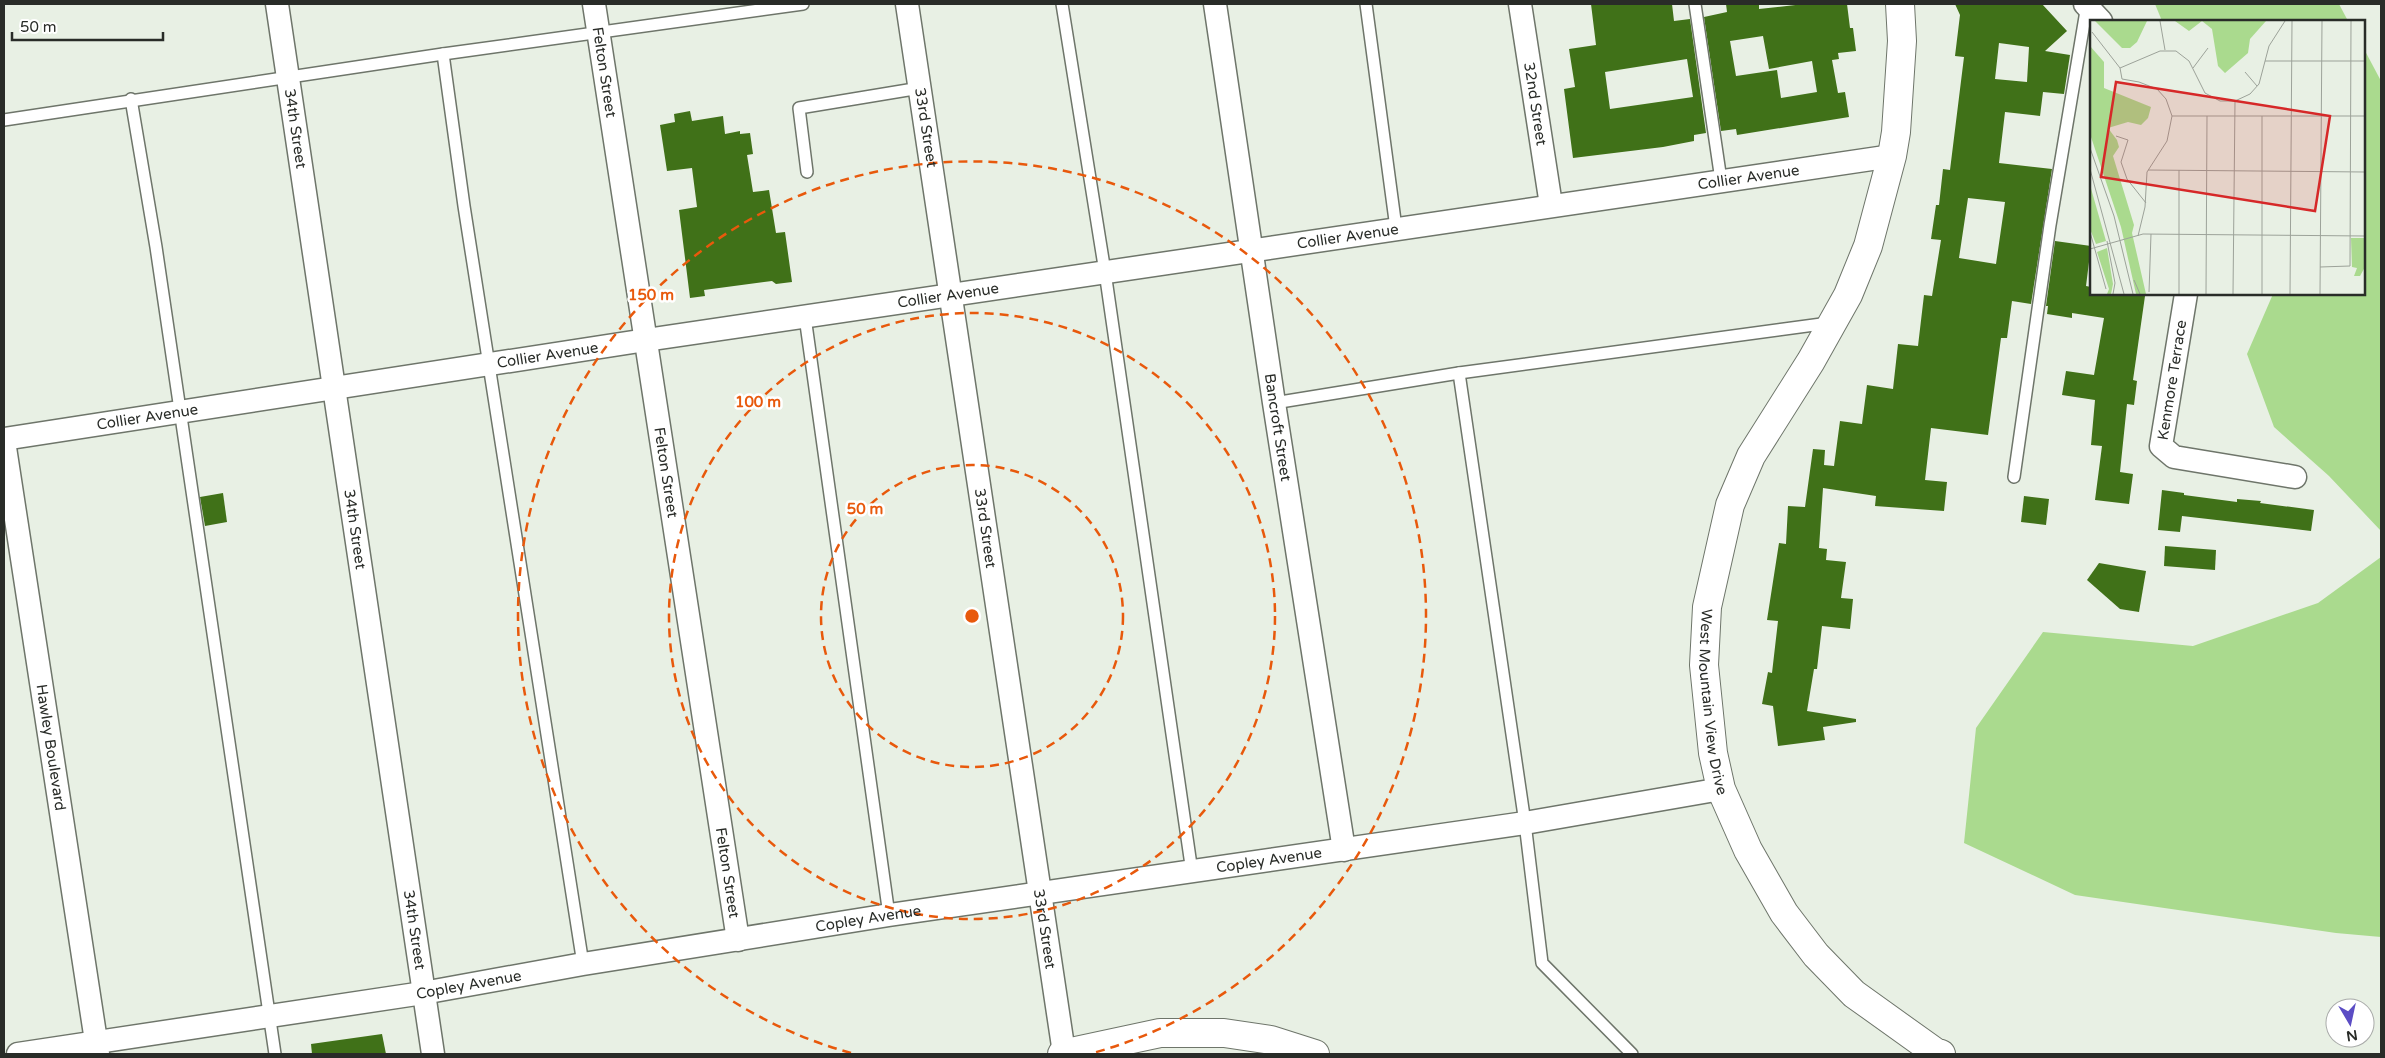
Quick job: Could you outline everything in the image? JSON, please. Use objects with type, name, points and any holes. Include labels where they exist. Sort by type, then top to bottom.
[{"type":"street","name":"34th Street","points":[[277,4],[433,1054]]},
{"type":"street","name":"Felton Street","points":[[594,4],[738,940]]},
{"type":"street","name":"33rd Street","points":[[907,4],[953,295],[1063,1054]]},
{"type":"street","name":"Bancroft Street","points":[[1215,4],[1253,250],[1274,403],[1344,850]]},
{"type":"street","name":"32nd Street","points":[[1520,4],[1551,205]]},
{"type":"street","name":"West Mountain View Drive","points":[[1900,4],[1902,41],[1900,80],[1892,156],[1868,246],[1848,295],[1751,456],[1730,505],[1707,607],[1704,665],[1713,753],[1721,789],[1748,850],[1784,913],[1816,955],[1854,994],[1942,1054]]},
{"type":"street","name":"Collier Avenue","points":[[4,440],[646,340],[1892,156]]},
{"type":"street","name":"Kenmore Terrace","points":[[2186,295],[2161,446],[2174,457],[2295,477]]},
{"type":"street","name":"Hawley Boulevard","points":[[4,440],[97,1049]]},
{"type":"street","name":"Copley Avenue","points":[[18,1054],[97,1049],[270,1015],[423,993],[583,964],[889,915],[1039,892],[1344,850],[1721,789]]},
{"type":"street","points":[[1063,1054],[1160,1033],[1224,1033],[1271,1040],[1315,1054]]},
{"type":"lane","points":[[4,120],[131,99],[598,31],[803,4]]},
{"type":"lane","points":[[1062,4],[1105,272],[1192,872]]},
{"type":"lane","points":[[1366,4],[1396,228]]},
{"type":"lane","points":[[1695,4],[1721,180]]},
{"type":"lane","points":[[2014,477],[2050,225],[2091,10]]},
{"type":"lane","points":[[443,54],[488,366],[583,964]]},
{"type":"lane","points":[[807,172],[799,108],[920,88]]},
{"type":"lane","points":[[131,99],[180,412],[275,1054]]},
{"type":"lane","points":[[805,317],[889,915]]},
{"type":"lane","points":[[1274,403],[1459,373],[1833,322]]},
{"type":"lane","points":[[1459,373],[1525,822],[1542,963],[1632,1054]]},
{"type":"green space","points":[[2155,4],[2339,4],[2347,20],[2162,20]]},
{"type":"green space","points":[[2365,51],[2381,81],[2381,531],[2329,476],[2274,427],[2247,354],[2273,295],[2365,295]]},
{"type":"green space","points":[[2381,557],[2381,937],[2336,933],[2075,895],[1964,843],[1976,728],[2043,632],[2193,646],[2318,603]]},
{"type":"building","points":[[1591,4],[1672,4],[1674,21],[1690,19],[1706,133],[1694,135],[1694,141],[1663,147],[1573,158],[1564,89],[1575,87],[1569,49],[1596,45]],"holes":[[[1687,59],[1693,97],[1610,109],[1605,72]]]},
{"type":"building","points":[[1726,4],[1759,4],[1759,9],[1804,4],[1847,4],[1850,28],[1853,28],[1856,51],[1838,53],[1839,59],[1832,60],[1838,93],[1845,92],[1849,117],[1737,135],[1736,129],[1721,131],[1704,17],[1727,12]],"holes":[[[1763,36],[1769,69],[1812,61],[1817,92],[1781,98],[1777,70],[1736,76],[1730,41]]]},
{"type":"building","points":[[1955,4],[2042,4],[2067,31],[2045,51],[2070,55],[2064,94],[2043,92],[2040,116],[2005,112],[1999,163],[2052,169],[2031,304],[2012,301],[2007,338],[2001,338],[1988,435],[1931,428],[1925,480],[1947,482],[1944,511],[1875,506],[1876,496],[1823,488],[1819,548],[1827,549],[1826,560],[1846,562],[1841,598],[1853,599],[1850,629],[1822,626],[1817,669],[1814,669],[1807,711],[1856,719],[1856,722],[1823,727],[1825,740],[1778,746],[1773,706],[1762,704],[1768,672],[1772,673],[1778,621],[1767,620],[1779,543],[1786,544],[1788,506],[1805,507],[1813,449],[1825,450],[1824,465],[1834,466],[1840,421],[1862,424],[1867,385],[1893,389],[1898,344],[1918,346],[1924,295],[1932,296],[1941,240],[1931,239],[1936,205],[1939,205],[1943,169],[1950,170],[1964,57],[1955,56],[1960,15]],"holes":[[[1999,43],[2029,47],[2027,82],[1995,79]],[[1968,198],[2005,202],[1996,264],[1959,258]]]},
{"type":"building","points":[[690,111],[692,121],[723,116],[725,134],[740,131],[740,134],[750,133],[753,154],[747,155],[753,192],[769,190],[776,233],[785,232],[792,282],[776,284],[772,281],[704,290],[705,296],[690,298],[679,210],[697,207],[692,168],[667,171],[660,125],[675,122],[674,114]]},
{"type":"building","points":[[2055,241],[2090,246],[2086,286],[2090,287],[2090,295],[2145,296],[2133,380],[2137,381],[2134,405],[2127,404],[2120,472],[2133,474],[2129,504],[2095,500],[2102,446],[2091,445],[2095,400],[2062,395],[2066,371],[2094,375],[2104,318],[2072,313],[2072,318],[2047,314],[2048,306],[2046,306]]},
{"type":"building","points":[[2162,490],[2237,502],[2237,499],[2261,501],[2260,503],[2314,510],[2311,531],[2182,516],[2180,532],[2158,530]]},
{"type":"building","points":[[223,493],[227,522],[205,526],[200,497]]},
{"type":"building","points":[[2024,496],[2049,499],[2046,525],[2021,522]]},
{"type":"building","points":[[2165,546],[2216,550],[2215,570],[2164,566]]},
{"type":"building","points":[[2099,563],[2146,571],[2139,612],[2120,609],[2087,580]]},
{"type":"building","points":[[382,1034],[386,1054],[312,1054],[311,1044]]}]
